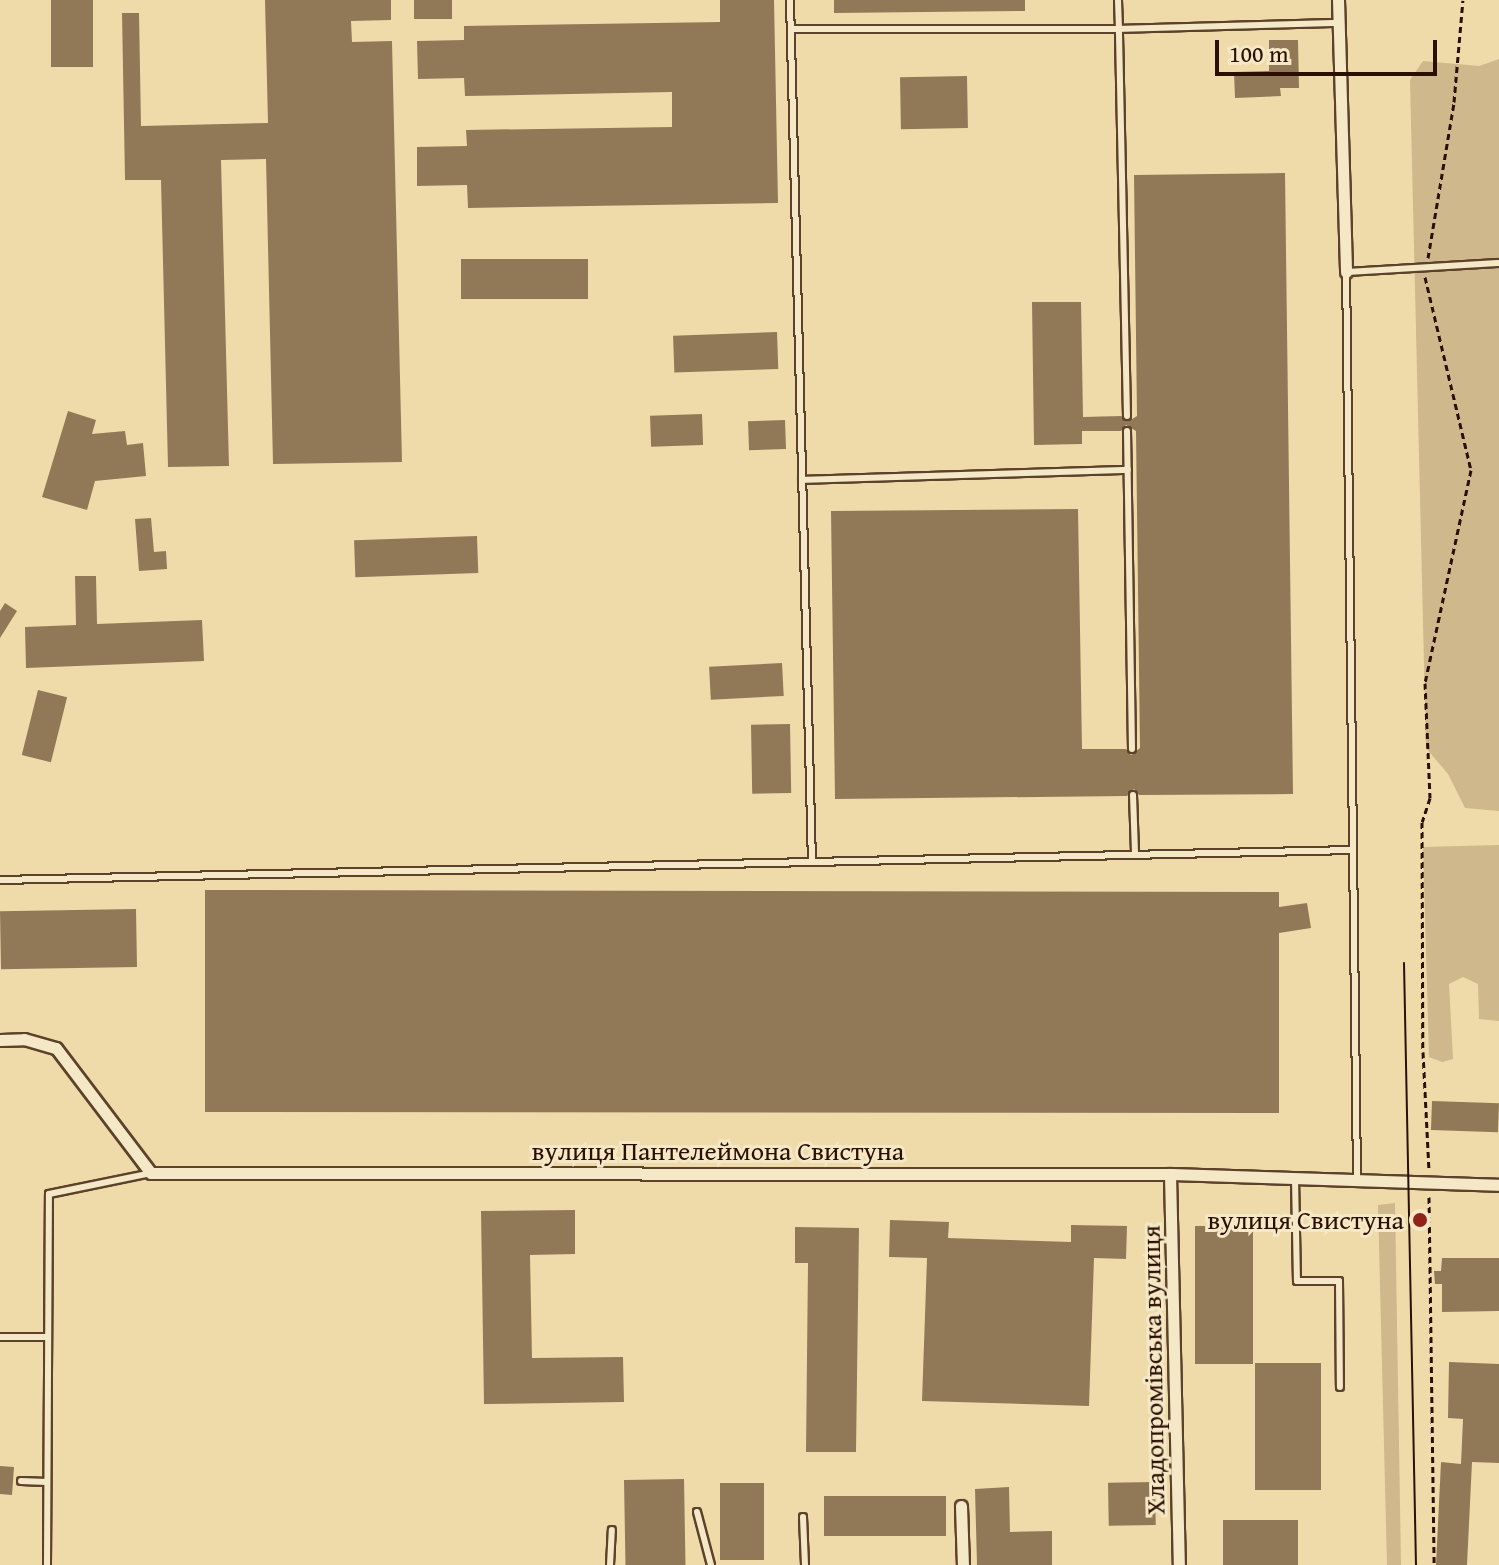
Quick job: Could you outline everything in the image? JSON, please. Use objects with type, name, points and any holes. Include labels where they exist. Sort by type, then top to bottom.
[{"type":"street","points":[[1338,0],[1346,272]]},
{"type":"street","points":[[0,1040],[24,1039],[56,1048],[151,1173]]},
{"type":"street","name":"вулиця Пантелеймона Свистуна","points":[[151,1173],[1170,1174],[1499,1185]]},
{"type":"street","name":"Хладопромівська вулиця","points":[[1170,1174],[1179,1565]]},
{"type":"street","points":[[961,1506],[963,1565]]},
{"type":"lane","points":[[790,0],[812,862]]},
{"type":"lane","points":[[1118,0],[1127,416]]},
{"type":"lane","points":[[791,29],[1119,29],[1339,23]]},
{"type":"lane","points":[[1357,1179],[1346,272],[1499,263]]},
{"type":"lane","points":[[1127,431],[1132,749]]},
{"type":"lane","points":[[802,480],[1128,470]]},
{"type":"lane","points":[[1133,795],[1135,853]]},
{"type":"lane","points":[[0,880],[1353,850]]},
{"type":"lane","points":[[47,1565],[49,1194],[151,1173]]},
{"type":"lane","points":[[1295,1178],[1297,1281],[1339,1281],[1340,1387]]},
{"type":"lane","points":[[0,1337],[48,1337]]},
{"type":"lane","points":[[21,1481],[47,1482]]},
{"type":"lane","points":[[697,1512],[711,1565]]},
{"type":"lane","points":[[803,1517],[805,1565]]},
{"type":"lane","points":[[610,1565],[612,1530]]},
{"type":"path","points":[[1434,1565],[1429,1182],[1423,1052],[1422,822],[1430,798],[1425,683],[1471,470],[1424,278],[1454,102],[1463,0]]},
{"type":"shaded area","points":[[1499,59],[1499,811],[1465,808],[1448,774],[1426,748],[1410,80],[1423,61],[1479,66]]},
{"type":"shaded area","points":[[1499,845],[1499,1021],[1479,1019],[1478,984],[1463,977],[1449,984],[1453,1059],[1442,1062],[1429,1057],[1423,847]]},
{"type":"shaded area","points":[[1395,1203],[1401,1565],[1387,1565],[1378,1205]]},
{"type":"building","points":[[51,0],[93,0],[93,67],[51,67]]},
{"type":"building","points":[[265,0],[391,0],[391,20],[351,21],[352,42],[392,41],[402,462],[273,464],[266,159],[221,160],[229,466],[168,467],[161,180],[125,180],[122,13],[139,13],[141,126],[268,123]]},
{"type":"building","points":[[414,0],[452,0],[452,19],[414,19]]},
{"type":"building","points":[[720,0],[774,0],[778,203],[468,208],[467,185],[417,186],[417,147],[467,146],[466,130],[672,127],[672,92],[465,96],[464,78],[418,79],[417,41],[464,40],[464,26],[720,22]]},
{"type":"building","points":[[834,0],[1025,0],[1025,11],[834,13]]},
{"type":"building","points":[[1269,40],[1298,40],[1299,88],[1280,88],[1281,96],[1235,98],[1234,72],[1269,71]]},
{"type":"building","points":[[967,76],[968,128],[901,129],[900,77]]},
{"type":"building","points":[[1285,173],[1293,794],[1139,795],[1134,789],[1127,796],[835,799],[831,511],[1078,509],[1082,749],[1126,749],[1131,755],[1140,748],[1136,431],[1126,425],[1121,431],[1082,431],[1082,444],[1034,445],[1032,302],[1081,302],[1083,417],[1121,416],[1129,421],[1137,416],[1134,175]]},
{"type":"building","points":[[461,259],[588,259],[588,299],[461,299]]},
{"type":"building","points":[[777,332],[778,369],[674,373],[673,336]]},
{"type":"building","points":[[68,411],[96,420],[92,434],[125,431],[127,445],[143,443],[146,476],[95,481],[87,510],[42,497]]},
{"type":"building","points":[[702,414],[703,445],[651,447],[650,416]]},
{"type":"building","points":[[785,420],[786,449],[749,450],[748,421]]},
{"type":"building","points":[[151,518],[154,552],[166,551],[167,569],[139,571],[135,519]]},
{"type":"building","points":[[477,536],[478,573],[355,577],[354,540]]},
{"type":"building","points":[[75,576],[96,576],[97,624],[202,620],[204,661],[26,668],[25,627],[76,625]]},
{"type":"building","points":[[5,603],[17,611],[0,638],[0,611]]},
{"type":"building","points":[[782,663],[784,696],[711,700],[709,667]]},
{"type":"building","points":[[38,690],[67,697],[51,762],[22,755]]},
{"type":"building","points":[[790,724],[791,793],[752,794],[751,725]]},
{"type":"building","points":[[205,890],[1279,892],[1279,907],[1307,903],[1311,928],[1279,933],[1279,1113],[205,1112]]},
{"type":"building","points":[[136,909],[137,967],[1,969],[0,911]]},
{"type":"building","points":[[1432,1101],[1499,1103],[1498,1132],[1431,1130]]},
{"type":"building","points":[[575,1210],[575,1254],[530,1255],[532,1358],[623,1357],[624,1402],[484,1404],[481,1211]]},
{"type":"building","points":[[890,1220],[949,1222],[948,1238],[1071,1242],[1071,1225],[1127,1226],[1126,1259],[1094,1258],[1089,1406],[922,1401],[927,1258],[889,1257]]},
{"type":"building","points":[[1195,1226],[1253,1226],[1253,1364],[1195,1364]]},
{"type":"building","points":[[795,1227],[859,1228],[856,1452],[806,1452],[808,1263],[795,1263]]},
{"type":"building","points":[[1442,1258],[1499,1258],[1499,1311],[1442,1312],[1442,1284],[1435,1284],[1434,1271],[1441,1271]]},
{"type":"building","points":[[1449,1362],[1499,1364],[1499,1463],[1472,1462],[1467,1565],[1436,1565],[1441,1462],[1461,1464],[1463,1419],[1448,1418]]},
{"type":"building","points":[[1255,1363],[1321,1363],[1321,1490],[1255,1490]]},
{"type":"building","points":[[0,1466],[14,1467],[12,1495],[0,1494]]},
{"type":"building","points":[[684,1479],[686,1565],[625,1565],[624,1480]]},
{"type":"building","points":[[1155,1482],[1156,1525],[1109,1526],[1108,1483]]},
{"type":"building","points":[[720,1483],[764,1483],[764,1560],[720,1560]]},
{"type":"building","points":[[1009,1487],[1010,1532],[1052,1531],[1052,1565],[977,1565],[975,1489]]},
{"type":"building","points":[[824,1496],[946,1496],[946,1536],[824,1536]]},
{"type":"building","points":[[1223,1520],[1298,1520],[1298,1565],[1223,1565]]},
{"type":"tram line","points":[[1404,963],[1416,1565]]},
{"type":"place","name":"вулиця Свистуна","points":[[1420,1220]]}]
